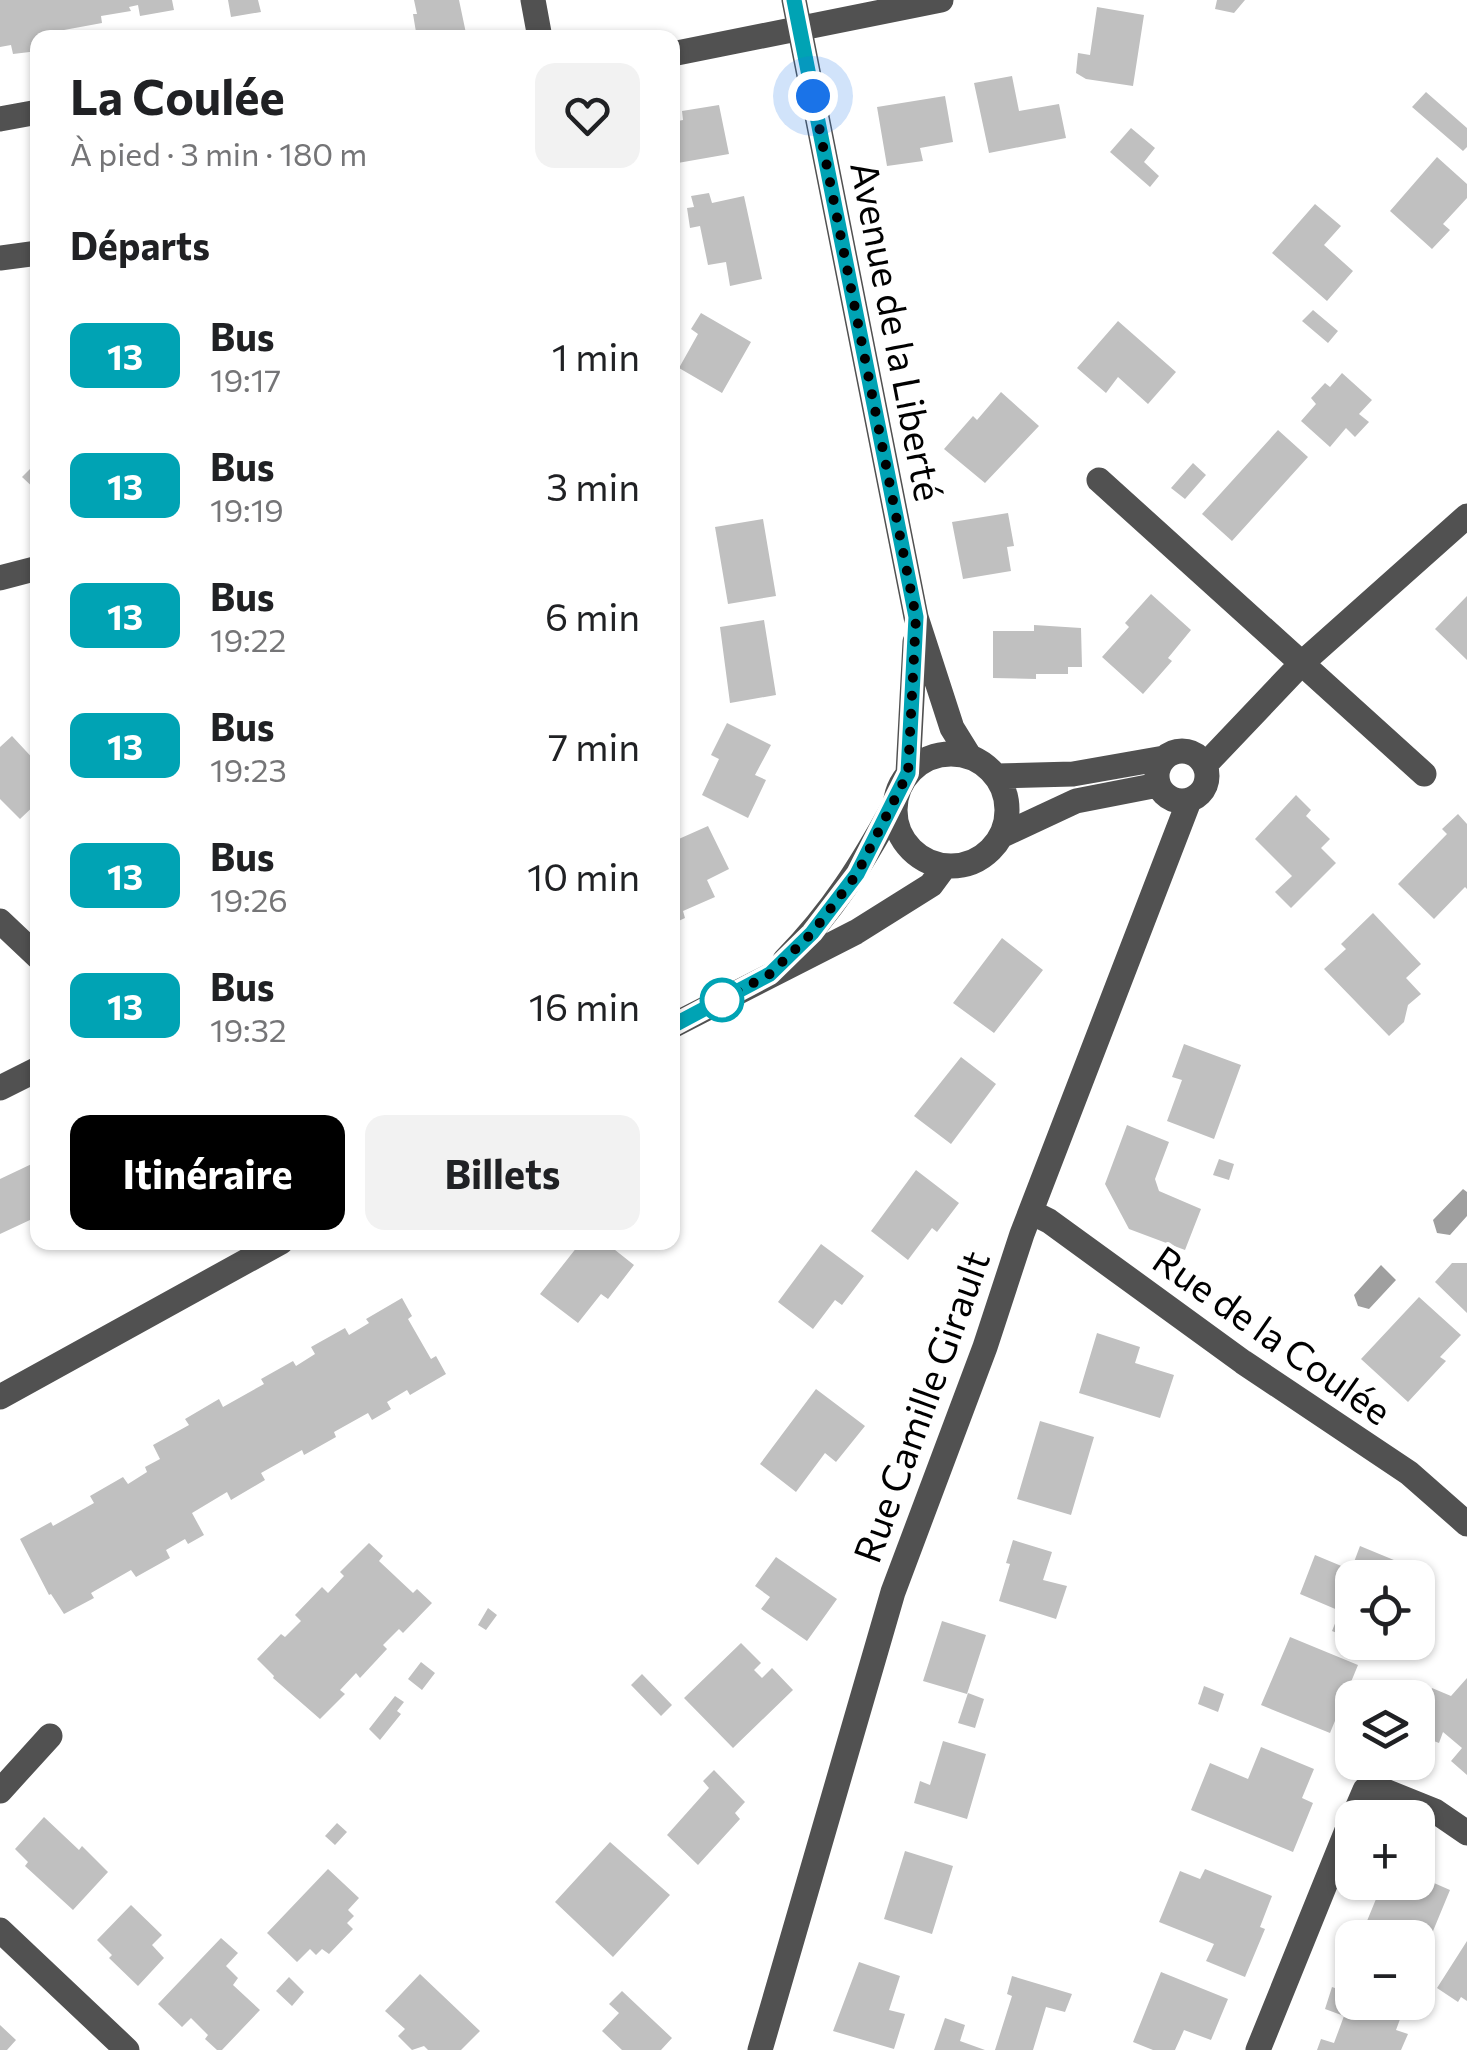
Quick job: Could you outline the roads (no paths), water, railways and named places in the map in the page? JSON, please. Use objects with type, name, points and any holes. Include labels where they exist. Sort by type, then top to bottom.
[{"type":"street","points":[[533,0],[539,30]]},
{"type":"street","name":"Avenue de la Liberté","points":[[794,0],[916,617],[952,728],[970,757],[996,776]]},
{"type":"street","points":[[680,52],[941,0]]},
{"type":"street","points":[[0,119],[30,113]]},
{"type":"street","points":[[0,258],[30,254]]},
{"type":"street","points":[[1099,480],[1424,774]]},
{"type":"street","name":"Rue Camille Girault","points":[[760,2050],[893,1592],[1031,1212],[1189,801],[1204,788],[1205,765],[1302,664],[1467,516]]},
{"type":"street","points":[[0,578],[30,570]]},
{"type":"street","name":"Avenue de la Liberté","points":[[770,974],[812,933],[857,874],[908,773],[916,617]]},
{"type":"street","points":[[1189,801],[1170,798],[1158,785],[1157,771],[1172,752],[1196,754],[1205,765]]},
{"type":"street","points":[[908,773],[937,755],[970,757]]},
{"type":"street","points":[[1001,836],[1008,805],[996,776],[1073,774],[1164,758]]},
{"type":"street","name":"Avenue de la Liberté","points":[[680,1022],[871,922],[932,885],[946,866],[978,859],[992,850],[1001,836],[1076,802],[1158,785]]},
{"type":"street","points":[[895,804],[896,822],[913,852],[946,866]]},
{"type":"street","points":[[0,921],[30,949]]},
{"type":"street","points":[[0,1088],[30,1073]]},
{"type":"street","name":"Rue de la Coulée","points":[[1031,1212],[1242,1362],[1409,1473],[1467,1524]]},
{"type":"street","points":[[0,1398],[267,1250]]},
{"type":"street","points":[[0,1791],[50,1736]]},
{"type":"street","points":[[1361,1800],[1365,1790],[1375,1787],[1408,1800]]},
{"type":"street","points":[[1435,1811],[1467,1833]]},
{"type":"street","points":[[1258,2050],[1335,1862]]},
{"type":"street","points":[[0,1930],[127,2050]]}]
